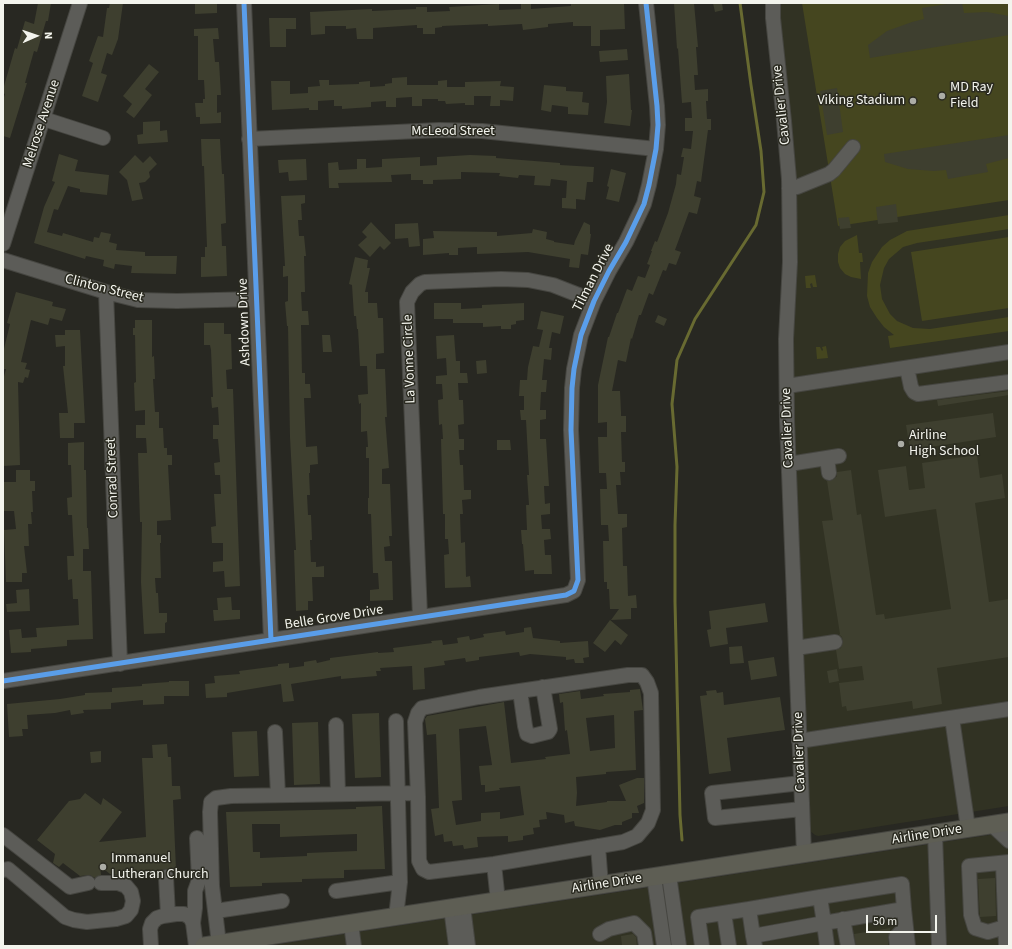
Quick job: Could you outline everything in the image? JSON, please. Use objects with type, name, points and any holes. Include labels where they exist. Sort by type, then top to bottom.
[{"type":"main road","name":"Airline Drive","points":[[208,945],[270,941],[351,924],[1009,822]]},
{"type":"street","name":"Melrose Avenue","points":[[3,244],[44,120],[80,3]]},
{"type":"street","name":"Ashdown Drive","points":[[244,3],[271,640]]},
{"type":"street","name":"Tilman Drive","points":[[574,591],[578,580],[571,430],[574,369],[581,335],[594,301],[626,242],[644,204],[650,185],[656,149],[658,125],[657,106],[646,3]]},
{"type":"street","name":"Cavalier Drive","points":[[773,3],[773,18],[784,121],[789,188],[790,255],[786,339],[787,386],[804,854]]},
{"type":"street","points":[[44,120],[103,138]]},
{"type":"street","name":"McLeod Street","points":[[249,139],[439,130],[512,133],[656,149]]},
{"type":"street","points":[[789,188],[797,187],[834,170],[852,147]]},
{"type":"street","name":"Clinton Street","points":[[3,260],[106,292],[149,301],[256,299]]},
{"type":"street","name":"La Vonne Circle","points":[[420,616],[407,302],[412,292],[420,284],[425,282],[501,279],[528,280],[553,285],[594,301]]},
{"type":"street","name":"Conrad Street","points":[[106,292],[120,664]]},
{"type":"street","points":[[787,386],[1009,352]]},
{"type":"street","points":[[908,368],[911,387],[914,392],[918,394],[1009,382]]},
{"type":"street","points":[[789,464],[833,457],[829,473]]},
{"type":"street","name":"Belle Grove Drive","points":[[3,681],[120,664],[420,616],[566,595],[574,591]]},
{"type":"street","points":[[796,648],[835,642]]},
{"type":"street","points":[[628,675],[642,675],[648,682],[651,693],[653,810],[648,823],[637,836],[623,842],[494,864],[429,872],[423,869],[419,861],[415,722],[418,713],[422,708],[543,687],[628,675]]},
{"type":"street","points":[[520,691],[527,734],[532,736],[548,732],[550,729],[543,687]]},
{"type":"street","points":[[799,741],[1009,709]]},
{"type":"street","points":[[952,718],[968,828]]},
{"type":"street","points":[[396,721],[400,882],[396,917]]},
{"type":"street","points":[[336,725],[338,794]]},
{"type":"street","points":[[275,732],[278,795]]},
{"type":"street","points":[[801,783],[712,793],[715,818],[802,809]]},
{"type":"street","points":[[208,945],[216,911],[212,886],[211,802],[216,798],[231,796],[397,793],[413,793],[418,797]]},
{"type":"street","points":[[992,825],[1009,841]]},
{"type":"street","points":[[935,834],[939,946]]},
{"type":"street","points":[[3,835],[70,887],[95,883],[118,883],[126,886],[131,892],[133,901],[131,910],[126,916],[116,919],[87,922],[74,920],[65,917],[8,869],[3,870]]},
{"type":"street","points":[[193,923],[195,891],[199,880],[197,838]]},
{"type":"street","points":[[598,846],[600,885]]},
{"type":"street","points":[[1005,927],[988,932],[975,928],[971,915],[969,866],[1006,863],[1006,946]]},
{"type":"street","points":[[494,864],[498,901]]},
{"type":"street","points":[[661,876],[664,946]]},
{"type":"street","points":[[661,876],[679,946]]},
{"type":"street","points":[[166,877],[168,915]]},
{"type":"street","points":[[336,891],[400,882]]},
{"type":"street","points":[[702,946],[698,917],[902,884],[908,946]]},
{"type":"street","points":[[820,897],[828,946]]},
{"type":"street","points":[[216,911],[282,901]]},
{"type":"street","points":[[456,946],[457,907]]},
{"type":"street","points":[[457,907],[468,946]]},
{"type":"street","points":[[749,908],[754,941],[824,923],[904,909]]},
{"type":"street","points":[[724,913],[729,946]]},
{"type":"street","points":[[151,946],[150,930],[152,923],[156,918],[168,915],[184,914],[190,917],[208,945]]},
{"type":"street","points":[[843,920],[848,946]]},
{"type":"street","points":[[600,934],[609,929],[634,923],[644,933],[646,946]]},
{"type":"street","points":[[351,924],[354,946]]},
{"type":"street","points":[[897,946],[896,937],[906,927]]},
{"type":"shaded area","name":"Airline High School","points":[[778,3],[1009,3],[1009,806],[818,836],[808,829],[792,360],[796,209],[794,156]]},
{"type":"shaded area","name":"Viking Stadium","points":[[802,3],[1009,3],[1009,200],[838,226]]},
{"type":"shaded area","points":[[1009,215],[1009,229],[917,243],[903,247],[889,259],[884,268],[880,285],[882,299],[890,314],[897,321],[913,328],[930,329],[1009,317],[1009,331],[890,348],[888,336],[894,335],[884,327],[877,318],[870,307],[867,296],[868,273],[872,262],[882,247],[890,240],[907,231]]},
{"type":"shaded area","points":[[857,235],[859,253],[862,253],[863,262],[860,262],[861,279],[845,274],[840,268],[838,262],[840,247],[845,241]]},
{"type":"shaded area","points":[[1009,237],[1009,308],[922,321],[911,252]]},
{"type":"shaded area","points":[[815,275],[817,287],[813,287],[812,283],[810,284],[811,288],[806,288],[805,276]]},
{"type":"shaded area","points":[[826,346],[828,358],[817,359],[816,347],[820,347],[822,351],[822,347]]},
{"type":"shaded area","points":[[1009,832],[1009,946],[267,946]]},
{"type":"building","points":[[38,3],[51,3],[48,21],[46,21],[37,52],[34,51],[25,83],[27,83],[10,138],[3,136],[3,100],[5,94],[3,93],[3,86],[15,48],[17,49],[25,21],[34,24]]},
{"type":"building","points":[[110,3],[123,3],[118,39],[112,55],[107,53],[101,73],[107,75],[98,102],[82,96],[93,63],[89,61],[98,36],[103,37],[107,8],[109,8]]},
{"type":"building","points":[[195,3],[217,3],[217,13],[195,14]]},
{"type":"building","points":[[521,3],[531,3],[531,9],[571,6],[571,3],[624,3],[625,29],[600,30],[600,46],[591,46],[591,26],[573,26],[573,22],[548,24],[548,27],[523,30],[522,24],[442,26],[435,28],[435,34],[423,34],[423,28],[417,28],[417,25],[373,28],[373,39],[357,39],[356,28],[346,29],[346,26],[325,26],[325,34],[311,35],[310,12],[372,9],[372,11],[427,7],[427,12],[450,11],[449,7],[499,4],[499,10],[521,9]]},
{"type":"building","points":[[674,3],[694,3],[698,47],[696,47],[698,75],[694,75],[695,90],[708,89],[708,101],[706,101],[707,119],[711,119],[711,130],[708,130],[701,182],[697,181],[694,196],[701,198],[697,214],[689,212],[675,250],[681,252],[676,265],[669,263],[666,271],[663,270],[653,295],[649,293],[641,315],[639,315],[632,339],[631,338],[626,362],[618,360],[612,391],[620,391],[621,416],[626,416],[626,432],[621,432],[622,462],[625,462],[625,472],[620,472],[621,485],[616,485],[618,514],[627,514],[627,527],[622,528],[623,566],[627,566],[628,596],[636,595],[637,608],[631,608],[631,619],[611,620],[619,609],[610,609],[609,589],[607,589],[607,582],[604,582],[603,541],[609,541],[608,525],[601,525],[600,489],[607,489],[606,473],[599,473],[598,437],[607,437],[607,422],[598,423],[598,385],[608,337],[617,313],[627,289],[632,291],[638,276],[645,278],[650,265],[647,264],[651,251],[655,241],[657,242],[668,213],[676,184],[677,174],[681,175],[684,157],[681,157],[683,148],[691,149],[693,131],[685,131],[685,118],[692,118],[691,102],[682,103]]},
{"type":"building","points":[[713,3],[722,3],[723,10],[715,12]]},
{"type":"building","points":[[962,3],[964,13],[987,12],[1009,16],[1009,35],[870,58],[868,45],[887,31],[924,19],[922,8]]},
{"type":"building","points":[[269,18],[296,18],[296,29],[286,29],[286,47],[270,47]]},
{"type":"building","points":[[218,28],[219,39],[213,39],[215,62],[219,62],[221,95],[217,95],[217,113],[221,112],[221,123],[200,124],[200,117],[196,117],[195,103],[203,103],[203,99],[205,99],[204,80],[198,80],[198,36],[194,36],[194,29]]},
{"type":"building","points":[[627,49],[628,60],[600,62],[599,51]]},
{"type":"building","points":[[149,64],[159,72],[145,89],[152,95],[134,118],[126,112],[132,104],[123,96]]},
{"type":"building","points":[[629,74],[632,110],[630,126],[604,123],[607,102],[606,76]]},
{"type":"building","points":[[407,77],[407,85],[438,85],[438,81],[447,80],[447,87],[465,87],[465,82],[501,81],[500,86],[514,87],[513,101],[500,100],[500,106],[490,106],[491,96],[474,96],[474,105],[465,105],[465,103],[446,104],[445,101],[438,101],[438,99],[422,99],[422,106],[412,106],[412,97],[396,98],[396,107],[386,107],[386,101],[371,102],[371,107],[342,109],[342,106],[334,106],[334,100],[318,101],[318,110],[309,110],[309,108],[272,110],[271,81],[290,81],[290,94],[308,93],[308,87],[320,86],[319,80],[329,80],[329,85],[359,84],[359,82],[370,81],[370,87],[385,86],[385,84],[392,83],[392,78]]},
{"type":"building","points":[[544,85],[566,87],[566,91],[583,92],[582,102],[589,103],[588,115],[568,114],[568,107],[552,105],[551,112],[541,110]]},
{"type":"building","points":[[837,88],[843,132],[827,135],[820,91]]},
{"type":"building","points":[[160,121],[160,131],[167,130],[168,142],[138,144],[137,135],[143,134],[143,122]]},
{"type":"building","points":[[1009,135],[1009,158],[986,164],[988,172],[948,179],[946,170],[934,171],[908,169],[885,162],[884,154]]},
{"type":"building","points":[[201,139],[220,139],[222,174],[224,174],[226,223],[221,224],[222,246],[226,246],[227,276],[201,277],[201,257],[205,257],[205,247],[207,247],[204,166],[202,166]]},
{"type":"building","points":[[59,154],[78,160],[75,171],[109,175],[107,195],[80,192],[80,189],[68,186],[58,210],[54,209],[47,232],[62,236],[63,233],[93,242],[94,237],[99,238],[101,232],[111,234],[109,242],[117,244],[116,250],[145,252],[145,256],[177,256],[176,274],[131,273],[132,266],[115,264],[114,269],[103,266],[104,260],[86,256],[85,259],[34,243],[44,207],[55,182],[52,181]]},
{"type":"building","points":[[135,155],[143,163],[150,156],[157,164],[149,172],[150,177],[145,182],[139,183],[143,199],[132,201],[127,180],[119,172]]},
{"type":"building","points":[[470,155],[496,156],[496,158],[594,167],[593,182],[587,182],[585,200],[576,199],[576,209],[562,208],[562,198],[566,198],[567,181],[551,179],[550,186],[534,185],[535,176],[519,175],[518,178],[499,176],[500,173],[461,172],[461,179],[433,180],[433,184],[423,184],[423,180],[411,180],[411,174],[391,175],[392,182],[338,183],[339,188],[329,188],[328,163],[338,162],[339,170],[357,169],[357,159],[366,159],[366,168],[382,167],[382,159],[420,157],[420,166],[437,165],[437,157]]},
{"type":"building","points":[[306,159],[307,180],[289,181],[288,172],[279,173],[278,160]]},
{"type":"building","points":[[611,169],[626,173],[619,202],[606,199]]},
{"type":"building","points":[[305,195],[305,203],[301,204],[302,220],[298,220],[299,236],[304,236],[306,256],[304,256],[305,292],[301,292],[302,311],[308,311],[309,325],[301,325],[302,373],[305,373],[305,384],[310,384],[311,398],[304,398],[306,447],[317,446],[318,464],[310,465],[310,495],[307,495],[308,515],[311,515],[311,562],[316,562],[316,567],[324,566],[324,577],[312,577],[313,601],[308,601],[308,610],[296,611],[294,550],[296,550],[290,437],[288,326],[285,302],[288,301],[288,276],[283,277],[283,266],[285,266],[281,196]]},
{"type":"building","points":[[896,204],[898,222],[878,224],[876,207]]},
{"type":"building","points":[[849,217],[851,228],[840,229],[838,218]]},
{"type":"building","points":[[371,222],[391,243],[384,250],[380,246],[370,257],[358,245],[367,237],[362,232]]},
{"type":"building","points":[[584,222],[590,225],[591,234],[588,255],[581,254],[579,268],[569,267],[570,259],[528,252],[477,254],[477,247],[458,248],[458,255],[449,255],[449,253],[423,255],[423,239],[434,238],[433,231],[497,232],[497,236],[532,233],[533,229],[547,232],[546,239],[554,242],[574,245]]},
{"type":"building","points":[[418,223],[420,246],[409,247],[408,238],[395,239],[395,224]]},
{"type":"building","points":[[355,257],[368,260],[367,268],[370,268],[365,292],[368,292],[368,303],[377,303],[378,318],[383,318],[384,353],[376,354],[376,369],[385,369],[387,417],[385,417],[389,468],[382,469],[382,484],[390,484],[392,536],[389,536],[390,546],[384,547],[385,561],[392,561],[393,600],[370,601],[370,590],[379,589],[378,573],[373,573],[371,514],[368,514],[369,458],[366,458],[366,447],[368,447],[367,431],[361,432],[361,403],[359,404],[358,395],[368,394],[367,366],[360,366],[358,329],[356,316],[354,316],[352,285],[349,284]]},
{"type":"building","points":[[16,292],[53,302],[52,306],[66,309],[62,321],[50,318],[48,325],[31,320],[21,362],[27,363],[25,369],[30,370],[28,378],[25,377],[23,383],[18,382],[20,465],[3,466],[3,380],[6,369],[3,369],[3,353],[10,324],[7,323]]},
{"type":"building","points":[[434,303],[461,303],[461,309],[482,308],[482,305],[524,303],[524,320],[516,321],[516,324],[511,325],[511,329],[501,329],[501,326],[483,327],[483,323],[453,323],[453,319],[434,319]]},
{"type":"building","points":[[541,311],[564,316],[560,334],[552,332],[549,348],[552,348],[551,360],[544,359],[542,380],[547,380],[546,392],[541,392],[540,410],[546,410],[546,419],[540,420],[540,439],[546,439],[549,486],[544,486],[545,504],[550,503],[550,514],[541,515],[542,529],[550,529],[551,539],[544,540],[545,555],[551,555],[552,574],[534,574],[534,570],[525,571],[521,530],[527,530],[526,505],[529,505],[527,475],[529,475],[526,420],[521,420],[520,410],[524,410],[524,396],[519,396],[520,380],[527,380],[528,367],[533,346],[539,347],[543,330],[537,329]]},
{"type":"building","points":[[658,315],[667,319],[664,326],[655,322]]},
{"type":"building","points":[[135,320],[152,320],[152,357],[154,356],[155,379],[153,379],[155,412],[159,412],[159,428],[163,428],[164,448],[167,448],[167,455],[172,455],[172,465],[168,465],[171,520],[157,521],[157,535],[161,535],[161,578],[155,578],[156,593],[158,593],[159,613],[167,613],[165,633],[144,634],[141,582],[142,522],[140,522],[138,453],[147,453],[146,438],[136,438],[136,425],[145,425],[145,410],[135,411],[135,335],[133,335],[133,328],[135,328]]},
{"type":"building","points":[[204,323],[224,323],[224,334],[231,334],[232,369],[226,370],[227,389],[233,389],[240,586],[225,587],[224,571],[213,572],[213,562],[223,561],[223,543],[212,543],[211,527],[216,526],[214,494],[221,494],[220,475],[215,475],[214,463],[220,462],[218,439],[213,439],[213,425],[219,425],[218,407],[212,408],[211,350],[210,345],[204,345]]},
{"type":"building","points":[[65,330],[80,330],[85,423],[74,423],[74,438],[60,438],[59,413],[68,413],[63,366],[65,366],[65,346],[56,347],[55,335],[65,335]]},
{"type":"building","points":[[322,335],[330,335],[332,352],[323,352]]},
{"type":"building","points":[[454,335],[456,361],[460,361],[460,373],[467,373],[468,383],[458,383],[459,400],[463,400],[464,424],[458,425],[459,439],[464,439],[464,450],[459,450],[460,465],[463,465],[464,490],[471,490],[471,499],[462,500],[463,514],[460,514],[461,543],[465,542],[466,577],[470,576],[471,587],[445,588],[444,555],[449,554],[448,539],[445,539],[445,514],[443,514],[441,439],[443,439],[442,424],[439,425],[438,400],[443,399],[442,384],[436,384],[436,376],[447,375],[446,358],[437,359],[436,336]]},
{"type":"building","points":[[486,360],[487,373],[477,374],[476,361]]},
{"type":"building","points":[[1009,391],[1009,395],[938,406],[937,400]]},
{"type":"building","points":[[993,413],[996,437],[910,450],[906,425]]},
{"type":"building","points":[[497,440],[510,440],[511,450],[497,450]]},
{"type":"building","points":[[84,442],[84,470],[86,470],[87,528],[89,549],[83,549],[83,571],[91,571],[93,639],[67,640],[67,646],[31,649],[31,652],[11,653],[9,630],[21,629],[22,638],[37,637],[36,628],[79,625],[78,599],[73,599],[72,579],[68,580],[67,556],[74,556],[72,515],[68,515],[67,498],[72,497],[71,465],[68,465],[68,443]]},
{"type":"building","name":"Airline High School","points":[[977,455],[980,478],[1002,474],[1005,498],[975,503],[989,602],[1009,599],[1009,657],[937,668],[942,704],[913,709],[912,701],[847,711],[846,706],[842,707],[839,683],[864,680],[862,666],[839,669],[836,650],[841,648],[843,641],[839,634],[822,521],[833,520],[827,481],[834,479],[837,476],[837,472],[851,470],[857,515],[861,514],[876,615],[884,614],[885,619],[951,609],[936,509],[885,517],[878,470],[906,466],[909,490],[925,488],[922,463]]},
{"type":"building","points":[[16,470],[30,470],[30,481],[35,481],[35,491],[32,491],[32,524],[28,524],[29,546],[24,546],[27,573],[22,573],[22,582],[6,582],[4,530],[16,529],[14,511],[3,511],[4,482],[16,482]]},
{"type":"building","points":[[29,589],[30,611],[7,612],[6,604],[17,603],[16,590]]},
{"type":"building","points":[[231,597],[232,610],[240,610],[240,619],[214,621],[213,610],[218,610],[217,598]]},
{"type":"building","points":[[765,603],[768,622],[726,628],[728,644],[710,647],[707,630],[711,629],[709,611]]},
{"type":"building","points":[[610,620],[628,635],[621,645],[615,640],[605,652],[593,643]]},
{"type":"building","points":[[531,627],[533,638],[560,641],[560,643],[588,641],[589,657],[583,658],[584,663],[575,663],[574,659],[566,660],[566,657],[530,654],[520,656],[519,652],[479,657],[479,660],[466,662],[465,658],[444,661],[445,665],[424,668],[425,689],[413,690],[412,666],[380,668],[381,671],[376,671],[377,676],[341,679],[341,676],[291,684],[294,701],[283,702],[281,684],[227,693],[227,697],[206,698],[205,684],[215,683],[214,676],[240,674],[239,671],[278,666],[278,664],[289,663],[289,668],[304,666],[304,662],[316,660],[317,663],[330,660],[330,658],[378,652],[394,652],[393,648],[432,643],[431,641],[442,640],[443,645],[458,643],[457,638],[469,636],[470,640],[484,637],[483,634],[505,631],[506,635],[524,632],[524,628]]},
{"type":"building","points":[[742,646],[744,663],[730,664],[729,647]]},
{"type":"building","points":[[774,657],[777,676],[751,680],[748,661]]},
{"type":"building","points":[[837,669],[839,681],[829,683],[827,671]]},
{"type":"building","points":[[169,681],[189,681],[189,696],[164,696],[164,704],[143,705],[143,700],[111,703],[111,709],[83,710],[84,713],[71,715],[70,710],[55,713],[27,715],[28,729],[22,729],[23,736],[9,737],[7,704],[60,699],[85,695],[85,693],[112,692],[112,688],[142,686],[142,684]]},
{"type":"building","points":[[640,689],[643,710],[634,711],[636,770],[606,772],[606,774],[576,777],[576,806],[607,801],[626,801],[619,785],[637,778],[644,778],[644,803],[637,806],[639,813],[632,813],[632,818],[622,822],[622,825],[615,825],[600,830],[575,826],[574,821],[565,823],[564,815],[546,812],[547,819],[539,820],[540,827],[533,828],[534,834],[523,836],[523,840],[508,842],[508,836],[477,837],[478,847],[464,849],[463,845],[453,846],[452,841],[444,842],[443,834],[435,836],[431,809],[439,808],[436,734],[427,735],[425,719],[427,716],[504,702],[511,763],[546,759],[545,757],[570,754],[567,730],[565,731],[563,702],[560,703],[559,694],[580,691],[581,699],[604,696],[603,694],[630,692],[630,690]],"holes":[[[614,715],[615,748],[590,751],[586,718]],[[486,726],[492,765],[479,766],[481,785],[485,785],[485,792],[500,790],[499,788],[520,786],[524,815],[500,819],[500,812],[481,813],[481,821],[456,825],[452,801],[462,800],[459,729]]]},
{"type":"building","points":[[716,690],[717,693],[723,692],[724,705],[780,697],[785,730],[727,738],[731,771],[709,774],[700,696],[707,695],[706,691]]},
{"type":"building","points":[[379,713],[381,777],[355,778],[352,714]]},
{"type":"building","points":[[318,722],[320,784],[294,785],[292,723]]},
{"type":"building","points":[[257,731],[259,776],[234,777],[232,732]]},
{"type":"building","points":[[167,744],[168,757],[171,757],[172,786],[180,786],[181,799],[173,800],[176,869],[139,871],[139,875],[125,877],[110,874],[100,866],[101,875],[95,878],[90,875],[80,876],[63,863],[59,867],[53,863],[55,854],[37,840],[69,801],[80,799],[85,793],[101,805],[103,798],[122,812],[99,842],[146,837],[142,758],[153,758],[152,745]]},
{"type":"building","points":[[101,751],[101,762],[91,763],[90,752]]},
{"type":"building","points":[[382,806],[385,869],[344,870],[344,878],[302,879],[302,882],[262,883],[262,886],[230,887],[226,812],[356,809],[356,807]],"holes":[[[252,824],[280,824],[280,837],[357,834],[357,851],[307,853],[307,856],[260,858],[260,852],[253,852]]]},
{"type":"building","points":[[995,878],[996,916],[980,917],[978,879]]},
{"type":"building","points":[[890,928],[888,946],[856,946],[854,934]]},
{"type":"building","points":[[633,934],[636,937],[637,946],[622,946],[621,936]]},
{"type":"waterway","points":[[682,840],[680,815],[675,602],[677,467],[672,404],[677,360],[695,319],[756,225],[764,192],[761,151],[740,3]]},
{"type":"cycle path","points":[[244,3],[271,640]]},
{"type":"cycle path","points":[[3,681],[566,595],[574,591],[578,580],[571,430],[574,369],[581,335],[594,301],[626,242],[644,204],[656,149],[658,125],[657,106],[646,3]]},
{"type":"place","name":"MD Ray Field","points":[[942,96]]},
{"type":"place","name":"Viking Stadium","points":[[913,101]]},
{"type":"place","name":"Airline High School","points":[[901,444]]},
{"type":"place","name":"Immanuel Lutheran Church","points":[[103,867]]}]
